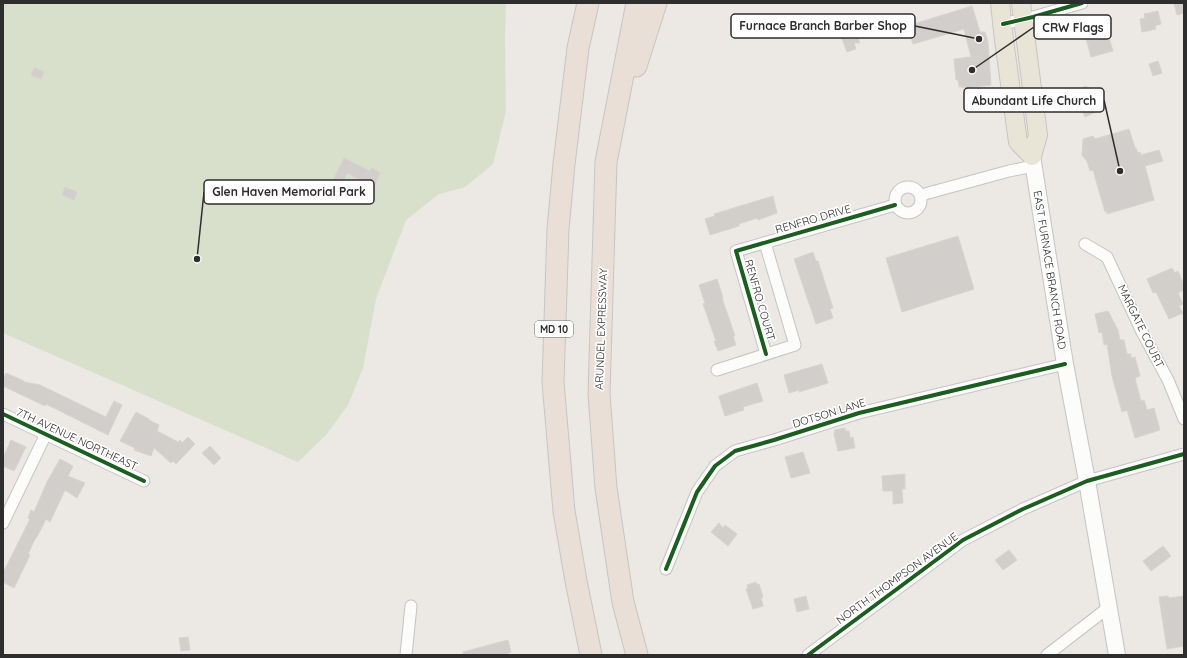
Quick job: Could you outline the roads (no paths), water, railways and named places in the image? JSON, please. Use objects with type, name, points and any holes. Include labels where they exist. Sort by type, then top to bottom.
[{"type":"highway","name":"MD 10","points":[[588,3],[578,48],[563,171],[558,229],[553,382],[564,511],[591,655]]},
{"type":"highway","name":"ARUNDEL EXPRESSWAY","points":[[637,3],[606,162],[599,394],[606,488],[623,602],[637,655]]},
{"type":"highway","points":[[606,162],[630,99],[637,63],[656,3]]},
{"type":"main road","points":[[1000,3],[1018,142],[1033,161]]},
{"type":"main road","name":"EAST FURNACE BRANCH ROAD","points":[[1022,11],[1038,135],[1033,161],[1065,364],[1088,481],[1117,655]]},
{"type":"street","points":[[1003,24],[1022,11],[1082,3]]},
{"type":"street","points":[[920,195],[1009,171],[1033,161]]},
{"type":"street","points":[[907,186],[915,188],[920,195],[921,204],[916,211],[908,214],[900,212],[894,205],[894,197],[899,189],[907,186]]},
{"type":"street","name":"RENFRO DRIVE","points":[[736,251],[894,205]]},
{"type":"street","name":"RENFRO COURT","points":[[717,370],[795,345],[765,243]]},
{"type":"street","name":"MARGATE COURT","points":[[1085,244],[1107,257],[1142,332],[1168,380],[1184,419]]},
{"type":"street","name":"RENFRO COURT","points":[[736,251],[766,354]]},
{"type":"street","name":"DOTSON LANE","points":[[666,569],[697,492],[715,466],[735,451],[858,413],[1065,364]]},
{"type":"street","name":"7TH AVENUE NORTHEAST","points":[[3,414],[144,481]]},
{"type":"street","points":[[3,523],[46,434]]},
{"type":"street","name":"NORTH THOMPSON AVENUE","points":[[808,655],[963,540],[1023,509],[1088,481],[1184,454]]},
{"type":"street","points":[[406,655],[411,606]]},
{"type":"street","points":[[1047,655],[1109,607]]},
{"type":"place","name":"Furnace Branch Barber Shop","points":[[979,39]]},
{"type":"place","name":"CRW Flags","points":[[972,70]]},
{"type":"place","name":"Abundant Life Church","points":[[1120,171]]},
{"type":"place","name":"Glen Haven Memorial Park","points":[[197,259]]}]
